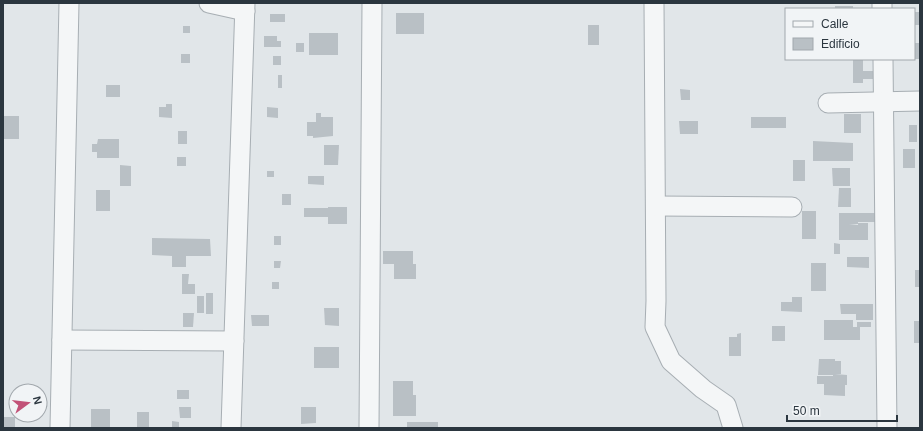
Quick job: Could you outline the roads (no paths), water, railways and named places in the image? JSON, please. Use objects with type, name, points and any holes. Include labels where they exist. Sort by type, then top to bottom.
[{"type":"street","points":[[60,428],[69,3]]},
{"type":"street","points":[[209,3],[245,7],[231,428]]},
{"type":"street","points":[[369,428],[372,3]]},
{"type":"street","points":[[654,3],[656,206],[655,327],[670,361],[726,405],[733,428]]},
{"type":"street","points":[[883,60],[887,428]]},
{"type":"street","points":[[828,103],[920,101]]},
{"type":"street","points":[[656,206],[792,207]]},
{"type":"street","points":[[62,340],[234,340]]}]
